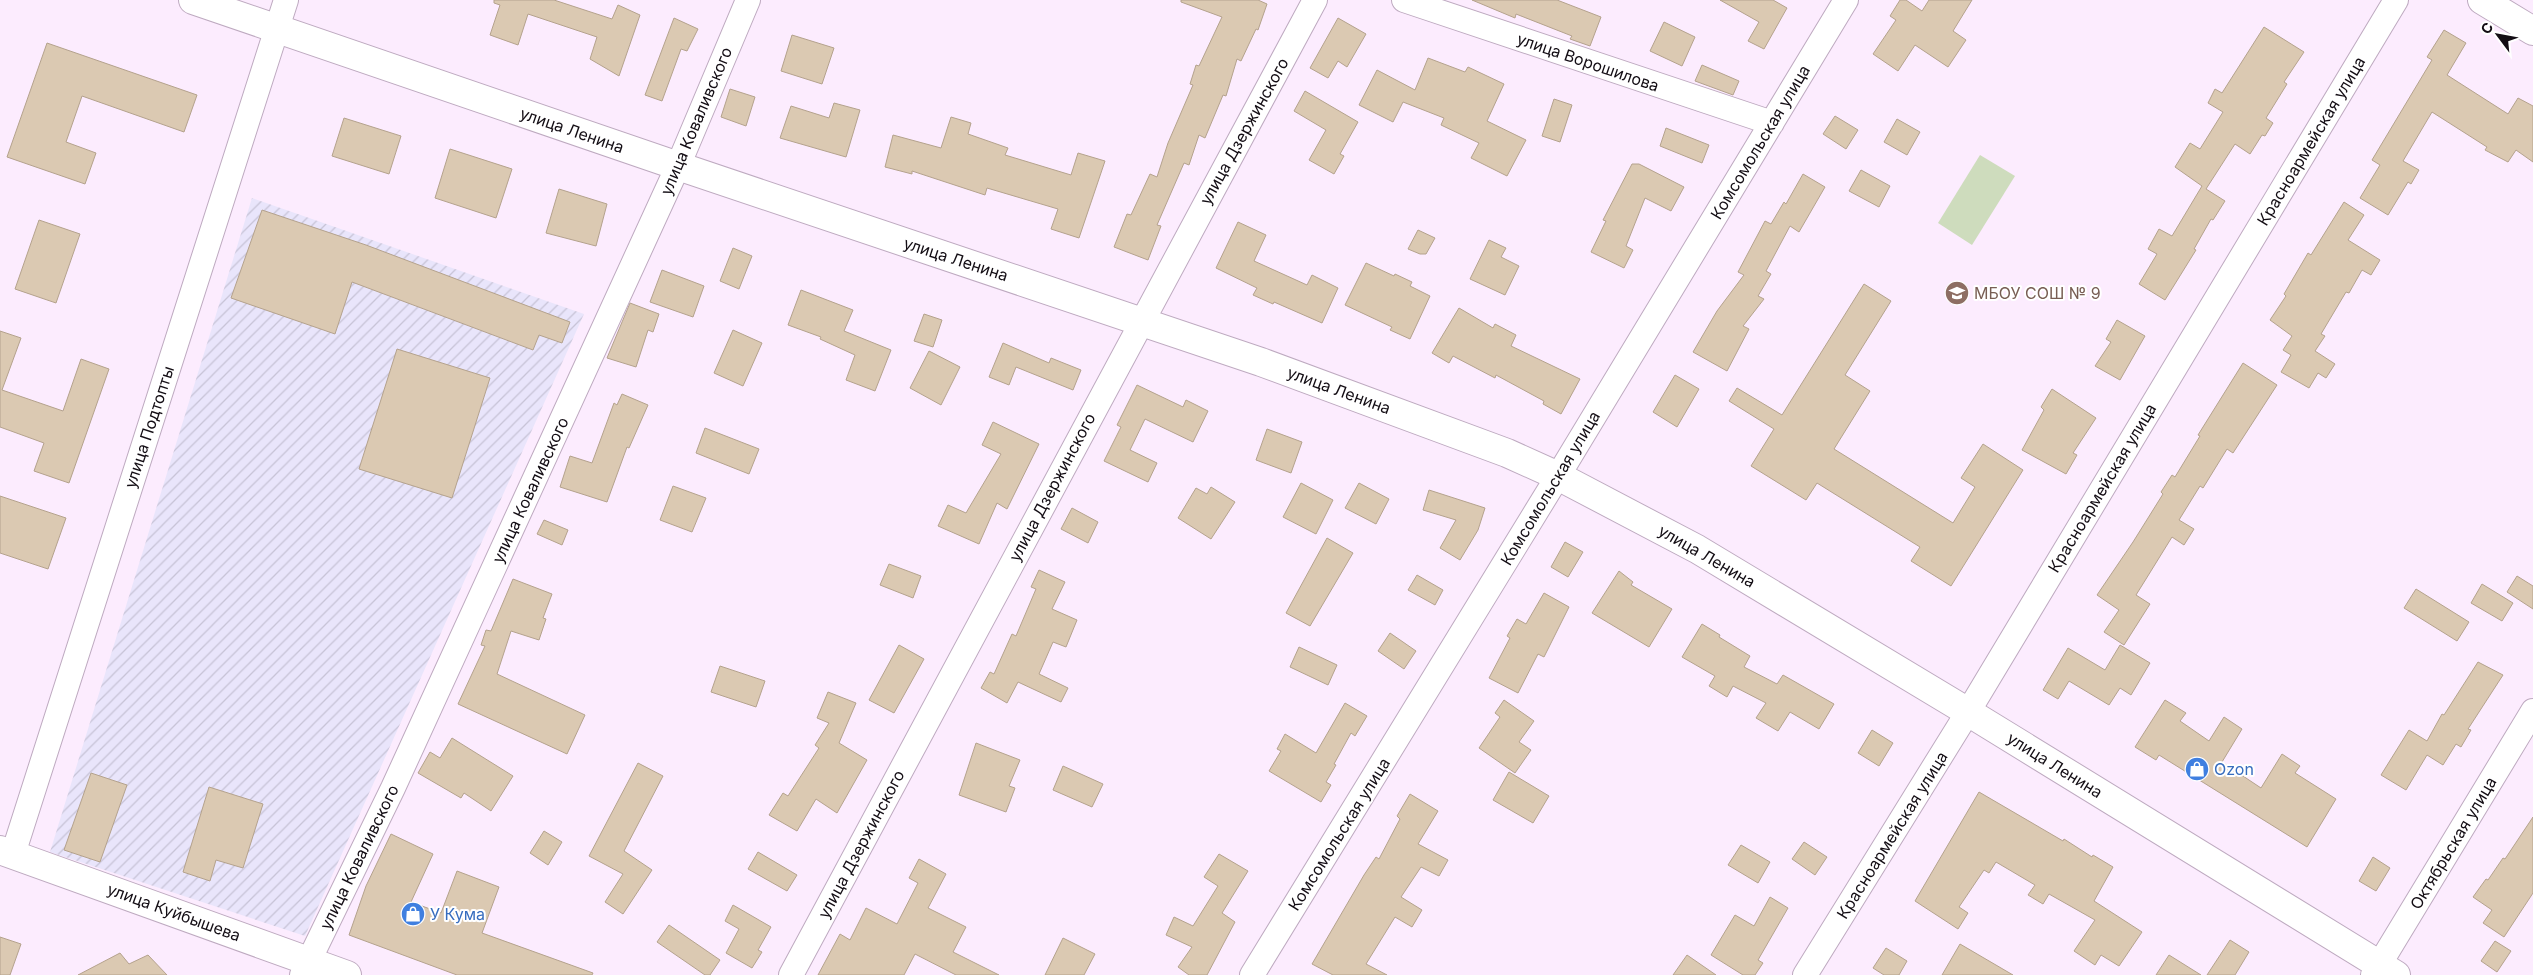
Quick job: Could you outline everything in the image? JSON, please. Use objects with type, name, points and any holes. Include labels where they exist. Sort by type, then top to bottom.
[{"type":"street","name":"улица Ленина","points":[[193,0],[678,166],[1141,321],[1377,404],[1506,453],[1558,476],[1697,549],[1968,712],[2383,972]]},
{"type":"street","name":"улица Подтопты","points":[[6,852],[286,0]]},
{"type":"street","name":"улица Коваливского","points":[[306,968],[393,788],[678,166],[748,0]]},
{"type":"street","name":"улица Дзержинского","points":[[791,975],[1315,0]]},
{"type":"street","name":"улица Ворошилова","points":[[1404,0],[1772,123]]},
{"type":"street","name":"Комсомольская улица","points":[[1252,975],[1558,476],[1845,0]]},
{"type":"street","name":"Красноармейская улица","points":[[1805,975],[1968,712],[2396,0]]},
{"type":"street","points":[[2482,0],[2533,31]]},
{"type":"street","name":"Октябрьская улица","points":[[2383,972],[2533,711]]},
{"type":"street","name":"улица Куйбышева","points":[[6,852],[306,968],[347,975]]},
{"type":"shaded area","points":[[252,198],[584,314],[305,936],[50,852]]},
{"type":"green space","points":[[1980,155],[2015,176],[1972,245],[1938,223]]},
{"type":"building","points":[[494,0],[554,0],[612,19],[618,5],[640,15],[619,76],[590,59],[597,37],[528,14],[518,45],[490,35],[500,5],[494,3]]},
{"type":"building","points":[[1181,0],[1258,0],[1267,4],[1258,30],[1256,29],[1241,61],[1237,59],[1226,96],[1223,95],[1205,138],[1199,135],[1189,165],[1184,163],[1157,225],[1161,226],[1148,260],[1114,247],[1127,214],[1131,215],[1150,174],[1157,177],[1168,143],[1193,85],[1190,84],[1196,65],[1199,66],[1222,17],[1181,2]]},
{"type":"building","points":[[1472,0],[1557,0],[1601,17],[1590,46],[1570,39],[1572,36],[1516,14],[1515,18]]},
{"type":"building","points":[[1720,0],[1773,0],[1787,8],[1764,49],[1748,41],[1759,22]]},
{"type":"building","points":[[1900,0],[1906,0],[1922,11],[1929,0],[1972,0],[1953,31],[1966,40],[1948,67],[1915,45],[1898,71],[1873,54],[1896,20],[1890,16]]},
{"type":"building","points":[[674,18],[698,29],[687,51],[681,49],[662,101],[645,95]]},
{"type":"building","points":[[1338,18],[1366,34],[1347,67],[1338,61],[1328,78],[1310,68]]},
{"type":"building","points":[[1664,22],[1695,37],[1682,66],[1650,51]]},
{"type":"building","points":[[2264,27],[2304,52],[2284,82],[2287,84],[2266,118],[2273,123],[2265,136],[2262,135],[2250,154],[2235,144],[2206,189],[2225,201],[2213,220],[2211,219],[2194,249],[2196,250],[2165,300],[2139,284],[2157,254],[2148,249],[2159,229],[2172,236],[2202,186],[2175,167],[2190,143],[2200,149],[2223,112],[2208,103],[2215,89],[2222,93]]},
{"type":"building","points":[[2444,30],[2466,43],[2447,75],[2508,114],[2518,98],[2533,106],[2533,162],[2516,150],[2508,162],[2485,150],[2487,147],[2432,112],[2403,161],[2419,170],[2411,184],[2408,182],[2388,215],[2360,198],[2380,165],[2372,160],[2432,60],[2427,57]]},
{"type":"building","points":[[792,35],[834,48],[822,84],[781,71]]},
{"type":"building","points":[[47,43],[197,95],[184,132],[82,96],[66,142],[96,153],[85,184],[7,157]]},
{"type":"building","points":[[1428,58],[1465,72],[1468,67],[1504,84],[1487,121],[1526,140],[1507,176],[1471,158],[1479,143],[1441,125],[1444,118],[1403,102],[1393,122],[1359,105],[1377,70],[1415,90]]},
{"type":"building","points":[[1702,65],[1739,81],[1733,95],[1695,81]]},
{"type":"building","points":[[730,89],[755,97],[746,126],[721,117]]},
{"type":"building","points":[[1305,91],[1358,122],[1340,154],[1344,156],[1334,174],[1309,160],[1326,130],[1294,111]]},
{"type":"building","points":[[1554,99],[1572,105],[1560,142],[1542,136]]},
{"type":"building","points":[[834,103],[860,110],[846,157],[780,138],[791,106],[829,118]]},
{"type":"building","points":[[1835,116],[1858,130],[1846,149],[1823,134]]},
{"type":"building","points":[[951,117],[971,123],[968,134],[1008,148],[1005,155],[1071,175],[1078,153],[1105,161],[1079,238],[1051,229],[1058,209],[987,188],[985,195],[912,171],[912,174],[885,167],[893,135],[941,148]]},
{"type":"building","points":[[344,118],[401,136],[389,174],[332,156]]},
{"type":"building","points":[[1897,119],[1920,132],[1907,155],[1884,142]]},
{"type":"building","points":[[1666,128],[1709,145],[1702,163],[1660,146]]},
{"type":"building","points":[[450,149],[512,169],[496,218],[435,198]]},
{"type":"building","points":[[1632,164],[1639,164],[1684,187],[1671,211],[1645,198],[1626,246],[1633,250],[1624,268],[1591,252],[1606,221],[1603,220]]},
{"type":"building","points":[[1861,170],[1890,186],[1879,207],[1849,191]]},
{"type":"building","points":[[1803,174],[1825,187],[1799,232],[1790,226],[1766,271],[1771,274],[1758,296],[1764,299],[1743,326],[1749,329],[1727,371],[1693,352],[1717,311],[1744,275],[1738,272],[1765,221],[1771,224],[1784,202],[1786,204]]},
{"type":"building","points":[[559,189],[607,204],[596,246],[546,233]]},
{"type":"building","points":[[2344,202],[2364,215],[2348,240],[2380,260],[2371,275],[2362,270],[2349,293],[2346,292],[2321,334],[2325,336],[2315,351],[2335,364],[2326,378],[2318,373],[2309,388],[2281,372],[2291,355],[2283,350],[2292,336],[2270,320],[2286,296],[2284,294],[2308,253],[2311,255]]},
{"type":"building","points":[[262,210],[366,245],[570,322],[562,343],[539,335],[533,350],[352,282],[335,334],[231,298]]},
{"type":"building","points":[[39,220],[80,234],[56,303],[15,289]]},
{"type":"building","points":[[1238,222],[1266,235],[1254,261],[1307,285],[1312,275],[1338,288],[1322,323],[1253,295],[1257,288],[1216,268]]},
{"type":"building","points":[[1418,230],[1435,238],[1426,254],[1420,254],[1408,249]]},
{"type":"building","points":[[1489,240],[1506,248],[1501,257],[1519,266],[1505,295],[1470,279]]},
{"type":"building","points":[[733,248],[752,256],[739,289],[720,281]]},
{"type":"building","points":[[1366,263],[1412,282],[1410,286],[1430,296],[1410,339],[1390,330],[1392,327],[1345,305]]},
{"type":"building","points":[[662,270],[704,286],[693,317],[650,302]]},
{"type":"building","points":[[1864,284],[1891,301],[1845,375],[1870,391],[1834,449],[1953,523],[1975,487],[1961,478],[1983,444],[2023,470],[1951,586],[1911,561],[1920,547],[1817,483],[1806,500],[1751,466],[1774,429],[1729,401],[1737,388],[1782,415]]},
{"type":"building","points":[[801,290],[853,310],[844,331],[891,350],[875,391],[846,380],[855,355],[820,339],[821,337],[788,325]]},
{"type":"building","points":[[630,303],[659,314],[653,332],[648,330],[636,367],[607,358]]},
{"type":"building","points":[[1459,308],[1493,328],[1495,324],[1516,335],[1511,346],[1580,379],[1561,414],[1543,404],[1544,401],[1496,375],[1495,378],[1453,356],[1449,363],[1432,353]]},
{"type":"building","points":[[924,314],[942,320],[933,347],[914,341]]},
{"type":"building","points":[[2117,320],[2145,336],[2120,380],[2095,366],[2111,342],[2106,339]]},
{"type":"building","points":[[733,330],[762,343],[743,386],[714,373]]},
{"type":"building","points":[[0,331],[21,338],[2,390],[63,411],[81,359],[109,369],[69,483],[34,471],[44,443],[0,427]]},
{"type":"building","points":[[1003,343],[1049,363],[1051,358],[1081,370],[1073,390],[1016,367],[1009,385],[989,377]]},
{"type":"building","points":[[397,349],[490,378],[452,498],[359,469]]},
{"type":"building","points":[[929,351],[960,367],[941,405],[910,388]]},
{"type":"building","points":[[2243,363],[2277,385],[2233,453],[2227,449],[2203,488],[2200,486],[2179,520],[2194,529],[2184,545],[2172,537],[2136,595],[2150,604],[2124,645],[2104,632],[2119,610],[2097,595],[2163,494],[2161,492],[2172,475],[2175,477],[2200,436],[2198,435]]},
{"type":"building","points":[[1675,375],[1699,389],[1677,427],[1653,412]]},
{"type":"building","points":[[1137,385],[1183,407],[1186,400],[1208,411],[1193,442],[1145,419],[1130,450],[1157,463],[1148,482],[1104,461],[1121,427],[1117,425]]},
{"type":"building","points":[[2052,389],[2096,418],[2073,453],[2077,455],[2066,474],[2022,450],[2044,410],[2041,407]]},
{"type":"building","points":[[622,394],[648,405],[629,448],[627,447],[607,502],[560,487],[570,456],[592,463],[614,403],[617,405]]},
{"type":"building","points":[[993,422],[1039,444],[1007,509],[997,503],[979,544],[938,526],[948,505],[966,513],[1001,454],[982,445]]},
{"type":"building","points":[[705,428],[759,449],[749,474],[696,453]]},
{"type":"building","points":[[1267,429],[1302,442],[1291,473],[1256,460]]},
{"type":"building","points":[[1301,483],[1333,500],[1316,534],[1283,517]]},
{"type":"building","points":[[1359,483],[1389,499],[1376,524],[1345,508]]},
{"type":"building","points":[[673,486],[706,498],[692,532],[660,520]]},
{"type":"building","points":[[1211,487],[1235,502],[1211,539],[1178,518],[1196,488],[1207,494]]},
{"type":"building","points":[[1429,490],[1485,508],[1478,530],[1460,560],[1440,548],[1456,520],[1423,510]]},
{"type":"building","points":[[0,496],[66,518],[48,569],[0,553]]},
{"type":"building","points":[[1072,508],[1098,522],[1088,543],[1061,529]]},
{"type":"building","points":[[544,520],[568,530],[562,545],[537,534]]},
{"type":"building","points":[[1327,538],[1353,553],[1310,626],[1286,613]]},
{"type":"building","points":[[1565,542],[1583,552],[1568,577],[1551,567]]},
{"type":"building","points":[[889,564],[921,576],[913,598],[880,585]]},
{"type":"building","points":[[1039,570],[1065,582],[1052,609],[1077,620],[1066,647],[1053,642],[1039,674],[1068,688],[1061,702],[1018,682],[1007,703],[981,688],[990,672],[994,674],[1012,634],[1016,636],[1036,589],[1031,587]]},
{"type":"building","points":[[1619,571],[1633,582],[1631,585],[1672,609],[1649,647],[1592,613]]},
{"type":"building","points":[[1417,575],[1443,590],[1435,605],[1408,590]]},
{"type":"building","points":[[2517,576],[2533,586],[2533,609],[2507,592]]},
{"type":"building","points":[[513,579],[552,594],[543,618],[546,619],[539,640],[511,631],[497,674],[585,715],[567,754],[458,704],[485,646],[481,645],[486,630],[491,631]]},
{"type":"building","points":[[2482,584],[2513,603],[2502,621],[2471,603]]},
{"type":"building","points":[[2416,589],[2469,622],[2457,641],[2404,608]]},
{"type":"building","points":[[1544,593],[1569,607],[1544,657],[1538,654],[1518,693],[1489,678],[1510,638],[1507,636],[1517,619],[1526,624]]},
{"type":"building","points":[[1702,624],[1750,656],[1744,667],[1777,684],[1783,675],[1834,704],[1819,729],[1790,712],[1778,731],[1756,718],[1766,703],[1733,686],[1727,697],[1709,686],[1715,676],[1682,657]]},
{"type":"building","points":[[1390,633],[1416,651],[1404,669],[1378,651]]},
{"type":"building","points":[[899,645],[924,659],[894,713],[869,700]]},
{"type":"building","points":[[2120,645],[2150,663],[2131,695],[2120,688],[2109,705],[2069,681],[2058,699],[2043,690],[2068,648],[2105,670]]},
{"type":"building","points":[[1299,647],[1337,665],[1328,685],[1290,667]]},
{"type":"building","points":[[2478,662],[2503,675],[2468,729],[2471,730],[2461,747],[2456,744],[2443,765],[2427,755],[2406,790],[2381,775],[2409,730],[2427,741],[2442,714],[2444,715]]},
{"type":"building","points":[[720,666],[765,681],[756,707],[711,692]]},
{"type":"building","points":[[828,692],[856,703],[839,743],[867,760],[837,813],[816,799],[797,831],[769,815],[783,793],[788,796],[819,748],[815,745],[829,723],[817,718]]},
{"type":"building","points":[[1504,700],[1534,721],[1519,742],[1531,750],[1515,773],[1479,748],[1500,717],[1495,713]]},
{"type":"building","points":[[2165,700],[2186,713],[2180,721],[2209,741],[2224,717],[2242,729],[2222,762],[2261,788],[2282,754],[2300,766],[2295,773],[2336,799],[2307,847],[2159,755],[2156,760],[2135,747]]},
{"type":"building","points":[[1345,703],[1367,716],[1355,736],[1351,733],[1334,764],[1336,765],[1326,782],[1331,785],[1321,802],[1269,771],[1281,751],[1277,749],[1285,734],[1316,753]]},
{"type":"building","points":[[1872,730],[1893,743],[1879,766],[1858,753]]},
{"type":"building","points":[[452,738],[513,776],[491,811],[464,793],[461,798],[418,773],[430,752],[440,758]]},
{"type":"building","points":[[976,743],[1020,760],[1009,786],[1015,788],[1006,812],[959,795]]},
{"type":"building","points":[[638,763],[663,776],[624,851],[652,870],[623,914],[605,902],[623,874],[589,856]]},
{"type":"building","points":[[1063,766],[1103,784],[1092,807],[1053,790]]},
{"type":"building","points":[[1509,772],[1549,796],[1533,823],[1493,800]]},
{"type":"building","points":[[91,773],[127,785],[100,862],[64,850]]},
{"type":"building","points":[[209,787],[263,804],[243,868],[216,860],[210,881],[183,872]]},
{"type":"building","points":[[1979,792],[2063,841],[2064,839],[2092,857],[2093,855],[2113,867],[2094,901],[2142,932],[2119,966],[2101,955],[2095,965],[2074,951],[2095,920],[2049,894],[2043,904],[2028,895],[2035,885],[1996,862],[1989,873],[1984,870],[1959,907],[1968,913],[1958,929],[1915,901]]},
{"type":"building","points":[[1410,794],[1438,811],[1418,844],[1448,860],[1439,876],[1421,867],[1401,897],[1422,910],[1412,927],[1395,917],[1366,964],[1387,975],[1333,975],[1312,964],[1364,875],[1376,857],[1379,859],[1400,819],[1397,816]]},
{"type":"building","points":[[2533,817],[2533,893],[2504,937],[2483,923],[2492,910],[2473,897],[2486,879],[2488,880],[2503,858],[2505,859]]},
{"type":"building","points":[[544,831],[562,842],[548,865],[530,853]]},
{"type":"building","points":[[391,834],[433,854],[411,902],[441,913],[457,871],[499,887],[482,933],[593,973],[592,975],[457,975],[349,935],[366,886]]},
{"type":"building","points":[[1804,842],[1827,857],[1815,875],[1792,859]]},
{"type":"building","points":[[1741,845],[1770,862],[1758,883],[1728,865]]},
{"type":"building","points":[[758,852],[797,875],[787,891],[748,869]]},
{"type":"building","points":[[1219,854],[1248,871],[1222,913],[1235,922],[1207,975],[1189,975],[1178,967],[1192,947],[1166,935],[1174,917],[1193,926],[1218,886],[1204,877]]},
{"type":"building","points":[[2373,857],[2390,868],[2376,891],[2359,881]]},
{"type":"building","points":[[919,859],[946,874],[928,908],[966,927],[953,952],[999,975],[956,975],[915,954],[904,975],[818,975],[840,934],[850,940],[866,908],[897,924],[918,883],[909,878]]},
{"type":"building","points":[[1770,897],[1788,908],[1758,960],[1763,963],[1755,975],[1743,975],[1711,955],[1735,915],[1754,926]]},
{"type":"building","points":[[733,905],[771,927],[758,950],[762,952],[752,968],[726,953],[739,929],[725,921]]},
{"type":"building","points":[[669,925],[720,960],[710,975],[705,975],[657,942]]},
{"type":"building","points":[[0,937],[21,944],[10,975],[0,975]]},
{"type":"building","points":[[1063,938],[1095,954],[1084,975],[1045,975]]},
{"type":"building","points":[[2230,940],[2249,952],[2235,975],[2207,975]]},
{"type":"building","points":[[2495,941],[2511,951],[2497,972],[2481,961]]},
{"type":"building","points":[[1960,944],[2013,975],[1942,975]]},
{"type":"building","points":[[1886,948],[1907,961],[1899,975],[1884,975],[1873,968]]},
{"type":"building","points":[[120,953],[129,964],[148,955],[167,975],[78,975]]},
{"type":"building","points":[[1687,955],[1716,975],[1673,975]]},
{"type":"building","points":[[2169,955],[2201,975],[2156,975]]},
{"type":"place","name":"МБОУ СОШ № 9","points":[[1957,293]]},
{"type":"place","name":"Ozon","points":[[2197,769]]},
{"type":"place","name":"У Кума","points":[[413,914]]}]
